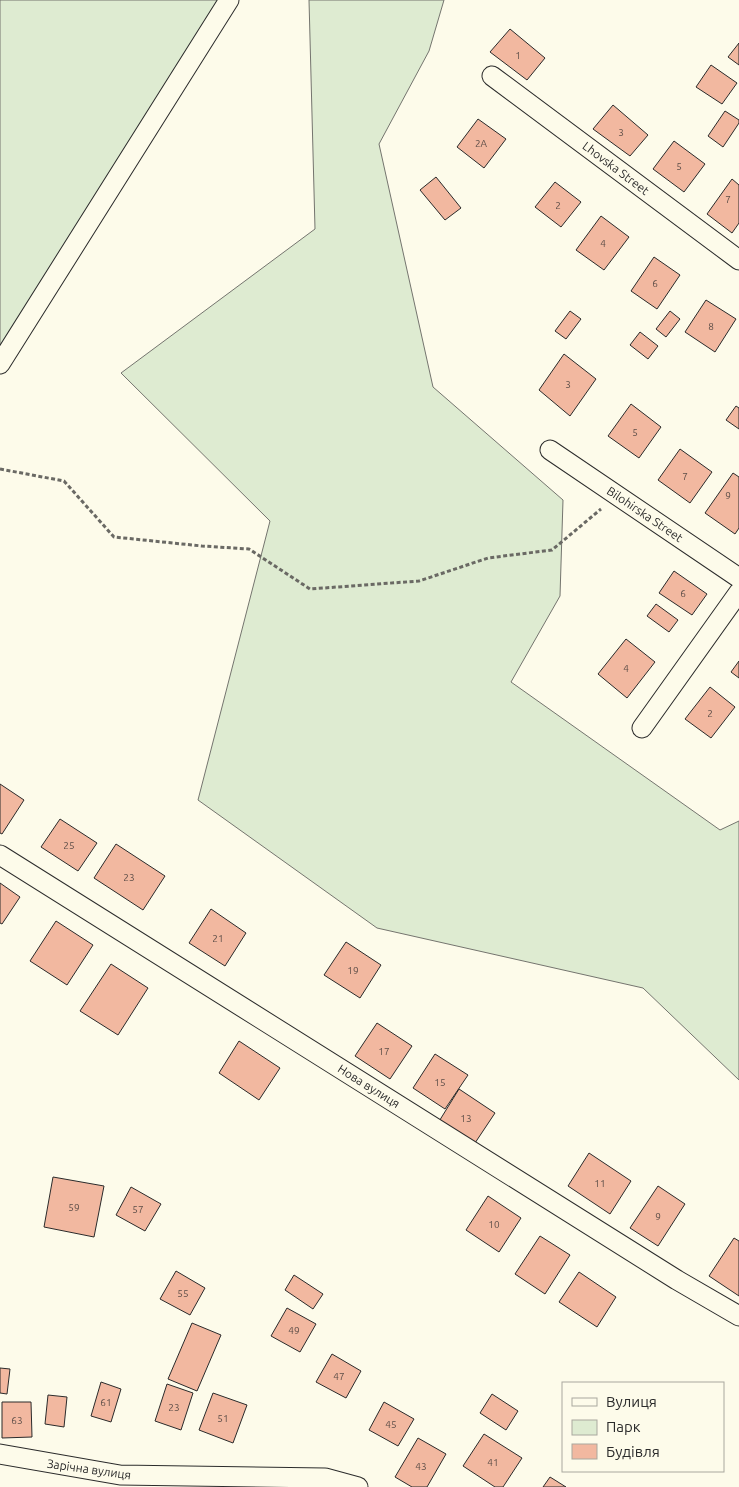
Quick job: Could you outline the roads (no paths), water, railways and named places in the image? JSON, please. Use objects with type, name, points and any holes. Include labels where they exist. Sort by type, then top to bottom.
[{"type":"street","points":[[0,364],[229,0]]},
{"type":"street","name":"Lhovska Street","points":[[492,76],[739,260]]},
{"type":"street","name":"Bilohirska Street","points":[[550,450],[739,578]]},
{"type":"street","points":[[642,728],[739,592]]},
{"type":"street","name":"Нова вулиця","points":[[0,855],[678,1280],[739,1316]]},
{"type":"street","name":"Зарічна вулиця","points":[[0,1454],[120,1475],[324,1478],[358,1487]]}]
